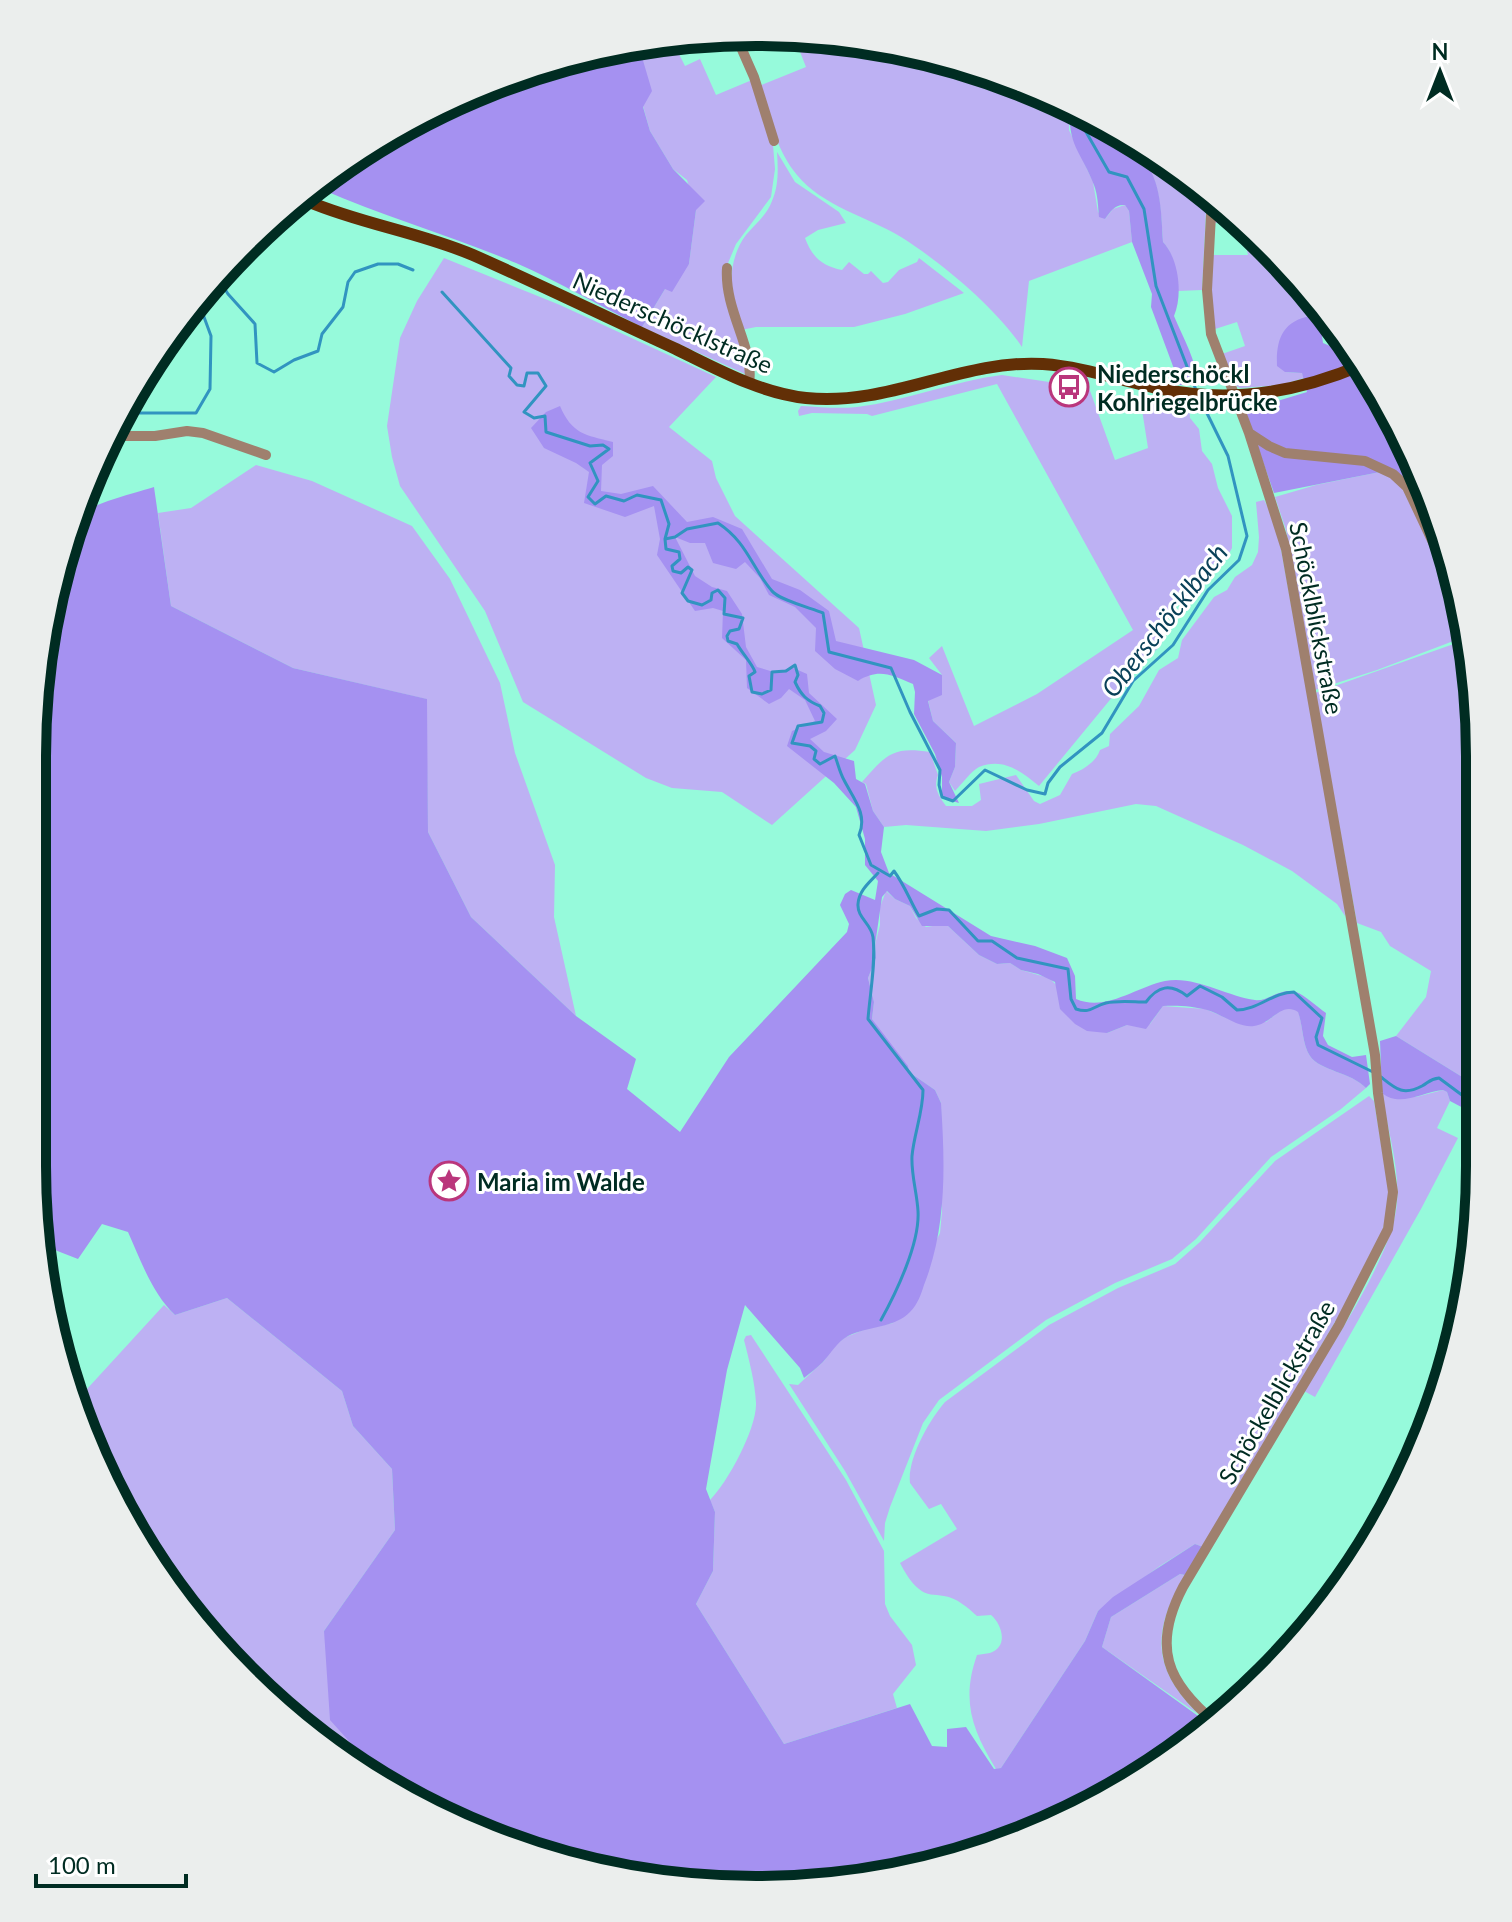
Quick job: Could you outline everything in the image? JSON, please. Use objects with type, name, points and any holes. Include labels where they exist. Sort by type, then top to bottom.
[{"type":"main road","name":"Niederschöcklstraße","points":[[312,203],[448,245],[749,383],[796,397],[847,399],[883,394],[980,368],[1027,364],[1072,368],[1181,393],[1210,396],[1280,392],[1351,369]]},
{"type":"street","points":[[741,47],[754,77],[774,141]]},
{"type":"street","name":"Schöcklblickstraße","points":[[1211,212],[1207,290],[1209,322],[1217,355],[1249,433],[1286,549],[1375,1055]]},
{"type":"street","points":[[727,268],[728,295],[750,366],[749,383]]},
{"type":"street","points":[[123,435],[195,432],[266,455]]},
{"type":"street","points":[[1249,433],[1285,453],[1365,461],[1393,474],[1407,487],[1432,539]]},
{"type":"street","name":"Schöckelblickstraße","points":[[1206,1714],[1192,1702],[1174,1676],[1166,1647],[1168,1618],[1183,1587],[1339,1325],[1386,1234],[1393,1192],[1375,1055]]},
{"type":"shaded area","points":[[798,48],[895,60],[984,84],[1069,119],[1069,130],[1093,182],[1098,212],[1105,219],[1113,209],[1125,205],[1129,211],[1132,242],[1029,281],[1022,347],[983,301],[933,260],[901,237],[819,195],[797,175],[774,132],[759,86],[806,67]]},
{"type":"shaded area","points":[[677,51],[685,66],[700,59],[716,95],[752,80],[773,145],[775,169],[771,197],[736,244],[726,268],[746,356],[745,374],[642,327],[665,289],[689,264],[696,210],[687,180],[673,169],[650,131],[643,106],[640,56]]},
{"type":"shaded area","points":[[642,56],[652,91],[643,107],[650,131],[673,169],[705,201],[696,210],[689,264],[672,292],[665,289],[642,327],[516,263],[326,191],[401,141],[484,100],[572,70]]},
{"type":"shaded area","points":[[1070,119],[1147,164],[1151,171],[1158,194],[1163,242],[1173,258],[1178,278],[1174,316],[1192,358],[1198,385],[1180,385],[1151,307],[1152,294],[1132,242],[1129,211],[1122,205],[1105,219],[1099,217],[1094,185],[1071,130]]},
{"type":"shaded area","points":[[777,152],[795,182],[839,212],[846,223],[818,230],[805,238],[819,260],[842,270],[849,262],[864,274],[871,271],[883,283],[919,258],[964,293],[905,314],[854,327],[756,327],[741,330],[733,307],[732,269],[740,245],[772,201],[777,183]]},
{"type":"shaded area","points":[[1145,163],[1206,208],[1202,290],[1178,291],[1176,271],[1163,242],[1158,194]]},
{"type":"shaded area","points":[[1214,214],[1224,222],[1214,223]]},
{"type":"shaded area","points":[[1245,242],[1313,316],[1285,372],[1302,373],[1304,378],[1281,385],[1236,386],[1222,354],[1245,346],[1237,322],[1212,330],[1211,255],[1248,255]]},
{"type":"shaded area","points":[[444,258],[560,305],[716,377],[669,427],[712,461],[716,478],[735,516],[859,628],[876,705],[855,750],[772,825],[722,792],[672,788],[646,778],[523,702],[485,611],[400,486],[392,457],[387,426],[400,338],[417,301]]},
{"type":"shaded area","points":[[1313,316],[1325,333],[1322,336],[1323,343],[1336,348],[1346,362],[1371,401],[1411,482],[1380,472],[1274,493],[1245,411],[1307,392],[1302,373],[1285,372],[1277,366],[1283,333],[1293,322]]},
{"type":"shaded area","points":[[1002,375],[1089,388],[1115,460],[1148,448],[1140,397],[1189,403],[1190,418],[1199,429],[1202,451],[1212,464],[1218,488],[1232,516],[1232,548],[1227,557],[1212,565],[1207,574],[1195,579],[1190,600],[1173,603],[1157,649],[1137,667],[1039,786],[1018,771],[1004,765],[988,764],[976,769],[955,791],[949,782],[955,767],[956,743],[933,721],[928,700],[942,675],[929,658],[942,646],[974,726],[1037,694],[1133,630],[997,384],[872,416],[812,413],[799,416],[798,411],[801,406],[843,408],[875,404]]},
{"type":"shaded area","points":[[560,406],[569,422],[580,432],[613,442],[613,456],[602,465],[601,491],[621,494],[653,486],[687,522],[713,517],[742,529],[772,579],[800,590],[829,611],[836,641],[914,660],[942,675],[942,695],[928,701],[933,721],[956,743],[955,767],[949,782],[959,803],[942,798],[942,777],[935,754],[914,714],[913,684],[879,674],[858,681],[835,669],[815,651],[816,628],[795,607],[769,595],[760,578],[745,562],[736,569],[713,563],[705,543],[690,543],[675,537],[695,576],[712,587],[727,591],[742,614],[746,647],[757,667],[777,673],[791,667],[807,674],[809,693],[837,719],[826,731],[810,739],[824,752],[854,761],[856,779],[865,784],[873,811],[884,827],[881,852],[889,873],[991,936],[1035,946],[1067,958],[1075,976],[1076,999],[1098,1003],[1110,1001],[1154,984],[1176,980],[1199,983],[1255,1000],[1285,991],[1296,992],[1326,1013],[1323,1036],[1328,1045],[1352,1057],[1366,1055],[1370,1084],[1366,1088],[1310,1056],[1298,1012],[1292,1009],[1281,1011],[1260,1024],[1248,1026],[1202,1009],[1163,1006],[1146,1029],[1127,1025],[1107,1033],[1087,1031],[1060,1009],[1055,982],[1010,963],[997,964],[979,955],[948,926],[922,926],[910,906],[887,891],[882,897],[876,958],[868,978],[874,1002],[872,1019],[908,1066],[909,1072],[935,1090],[941,1103],[943,1195],[937,1241],[919,1299],[910,1312],[897,1321],[848,1336],[804,1378],[800,1368],[745,1305],[727,1370],[706,1489],[715,1512],[713,1571],[696,1604],[784,1744],[910,1704],[932,1746],[947,1747],[947,1729],[966,1727],[994,1769],[1001,1768],[1085,1641],[1098,1611],[1113,1597],[1195,1544],[1203,1547],[1185,1575],[1180,1574],[1111,1617],[1102,1647],[1201,1718],[1150,1756],[1070,1803],[1028,1822],[940,1852],[849,1870],[802,1874],[756,1876],[663,1870],[572,1852],[484,1822],[401,1781],[363,1757],[330,1720],[324,1631],[395,1530],[392,1469],[353,1426],[342,1391],[227,1298],[175,1315],[153,1287],[128,1232],[102,1224],[78,1259],[51,1249],[46,1166],[48,710],[52,663],[70,572],[91,508],[96,506],[154,487],[171,606],[293,668],[427,699],[428,832],[471,917],[576,1016],[636,1059],[627,1089],[680,1132],[729,1057],[847,932],[849,924],[840,905],[845,894],[851,890],[875,900],[878,881],[865,865],[865,839],[856,807],[834,783],[787,746],[792,731],[815,721],[805,700],[789,689],[769,704],[747,688],[746,660],[722,638],[723,611],[713,608],[695,611],[657,555],[660,539],[654,506],[625,517],[584,503],[589,472],[544,448],[531,428],[546,412]]},
{"type":"shaded area","points":[[256,465],[312,481],[412,526],[450,579],[500,683],[515,753],[555,865],[554,917],[576,1016],[471,917],[428,832],[426,699],[293,668],[171,606],[158,513],[191,508]]},
{"type":"shaded area","points":[[1380,472],[1395,477],[1404,487],[1438,558],[1456,640],[1315,690],[1286,530],[1275,497]]},
{"type":"shaded area","points":[[1264,500],[1276,522],[1344,894],[1345,916],[1337,904],[1292,871],[1156,806],[1136,804],[1039,824],[986,831],[906,825],[884,827],[873,811],[866,784],[862,782],[884,759],[907,750],[930,752],[938,775],[938,792],[946,806],[972,806],[981,800],[979,784],[1016,775],[1034,801],[1040,804],[1060,795],[1072,774],[1089,765],[1100,750],[1109,746],[1110,734],[1139,706],[1159,670],[1178,658],[1182,640],[1214,597],[1227,590],[1235,577],[1252,565],[1258,552],[1259,537],[1256,502]]},
{"type":"shaded area","points":[[1457,643],[1466,756],[1466,1079],[1396,1036],[1426,997],[1431,971],[1390,946],[1381,932],[1357,923],[1315,693]]},
{"type":"shaded area","points":[[886,891],[910,906],[916,918],[926,927],[948,926],[979,955],[997,964],[1010,963],[1021,970],[1049,978],[1107,1033],[1127,1025],[1150,1024],[1163,1006],[1205,1009],[1236,1022],[1266,1022],[1284,1008],[1291,1007],[1298,1011],[1310,1056],[1366,1088],[1271,1157],[1196,1239],[1172,1259],[1115,1283],[1046,1320],[939,1400],[923,1423],[890,1507],[884,1541],[845,1471],[789,1384],[798,1385],[846,1337],[893,1323],[940,1233],[941,1103],[935,1090],[909,1072],[872,1019],[874,1002],[868,978],[876,958],[880,907]]},
{"type":"shaded area","points":[[1396,1036],[1466,1079],[1466,1109],[1450,1101],[1443,1090],[1404,1099],[1382,1093],[1380,1041]]},
{"type":"shaded area","points":[[1443,1090],[1450,1101],[1437,1128],[1458,1138],[1315,1397],[1304,1391],[1360,1299],[1393,1224],[1397,1176],[1382,1093],[1416,1097]]},
{"type":"shaded area","points":[[1369,1096],[1374,1101],[1389,1192],[1388,1208],[1382,1233],[1348,1300],[1203,1547],[1195,1544],[1098,1611],[1085,1641],[1001,1768],[996,1769],[975,1728],[970,1686],[977,1655],[990,1653],[1000,1646],[1002,1635],[998,1624],[991,1615],[977,1616],[953,1599],[922,1591],[910,1580],[900,1563],[957,1529],[941,1504],[929,1509],[910,1483],[916,1451],[933,1418],[945,1402],[1049,1325],[1118,1288],[1175,1264],[1200,1242],[1275,1161]]},
{"type":"shaded area","points":[[227,1298],[342,1391],[353,1426],[392,1469],[395,1530],[324,1631],[378,1766],[288,1700],[222,1634],[193,1598],[141,1521],[100,1438],[84,1393],[164,1305],[175,1315]]},
{"type":"shaded area","points":[[751,1335],[846,1480],[884,1551],[885,1604],[890,1616],[912,1645],[916,1665],[893,1694],[897,1708],[784,1744],[696,1604],[713,1571],[715,1512],[710,1500],[740,1454],[755,1414],[752,1371],[744,1340]]},
{"type":"shaded area","points":[[1180,1574],[1185,1575],[1174,1595],[1162,1630],[1164,1663],[1182,1696],[1198,1714],[1102,1647],[1111,1617]]},
{"type":"waterway","name":"Oberschöcklbach","points":[[1082,126],[1109,172],[1127,177],[1144,209],[1156,286],[1196,390]]},
{"type":"waterway","points":[[223,287],[255,324],[257,363],[274,372],[318,351],[322,334],[343,307],[348,282],[355,272],[378,264],[398,264],[413,270]]},
{"type":"waterway","points":[[442,292],[511,368],[509,376],[517,385],[524,386],[527,373],[538,373],[546,386],[524,412],[534,418],[545,416],[546,432],[609,449],[590,463],[598,481],[588,497],[595,504],[606,496],[624,501],[637,495],[661,500],[669,524],[666,549],[679,552],[680,559],[672,566],[673,571],[681,573],[688,567],[692,570],[682,593],[688,601],[702,605],[711,600],[712,593],[718,590],[725,598],[724,614],[743,618],[739,629],[730,631],[727,636],[728,641],[737,644],[754,669],[755,672],[749,676],[752,692],[762,694],[771,690],[772,672],[786,671],[795,665],[798,675],[795,682],[800,691],[820,706],[824,713],[822,722],[798,726],[792,743],[810,746],[816,751],[814,759],[820,764],[835,756],[861,813],[859,835],[871,865],[890,876],[894,871],[919,916],[937,909],[949,910],[978,941],[992,941],[1017,958],[1068,969],[1071,999],[1076,1009],[1089,1010],[1111,1002],[1146,1002],[1155,992],[1165,988],[1175,989],[1187,996],[1200,986],[1222,997],[1237,1010],[1294,992],[1322,1018],[1316,1037],[1318,1045],[1375,1073]]},
{"type":"waterway","points":[[135,413],[196,413],[210,389],[211,336],[202,312]]},
{"type":"waterway","name":"Oberschöcklbach","points":[[665,539],[687,529],[718,523],[743,547],[776,594],[823,613],[829,652],[891,668],[940,770],[942,797],[953,801],[985,770],[1027,790],[1045,794],[1048,783],[1060,767],[1102,733],[1133,681],[1173,645],[1208,590],[1239,560],[1247,536],[1228,456],[1199,397]]},
{"type":"waterway","points":[[878,873],[863,890],[858,904],[870,928],[874,947],[868,1019],[923,1090],[912,1156],[918,1224],[900,1282],[881,1320]]},
{"type":"waterway","points":[[1381,1077],[1405,1091],[1439,1078],[1466,1098]]},
{"type":"place","name":"Niederschöckl Kohlriegelbrücke","points":[[1069,387]]},
{"type":"place","name":"Maria im Walde","points":[[449,1181]]}]
